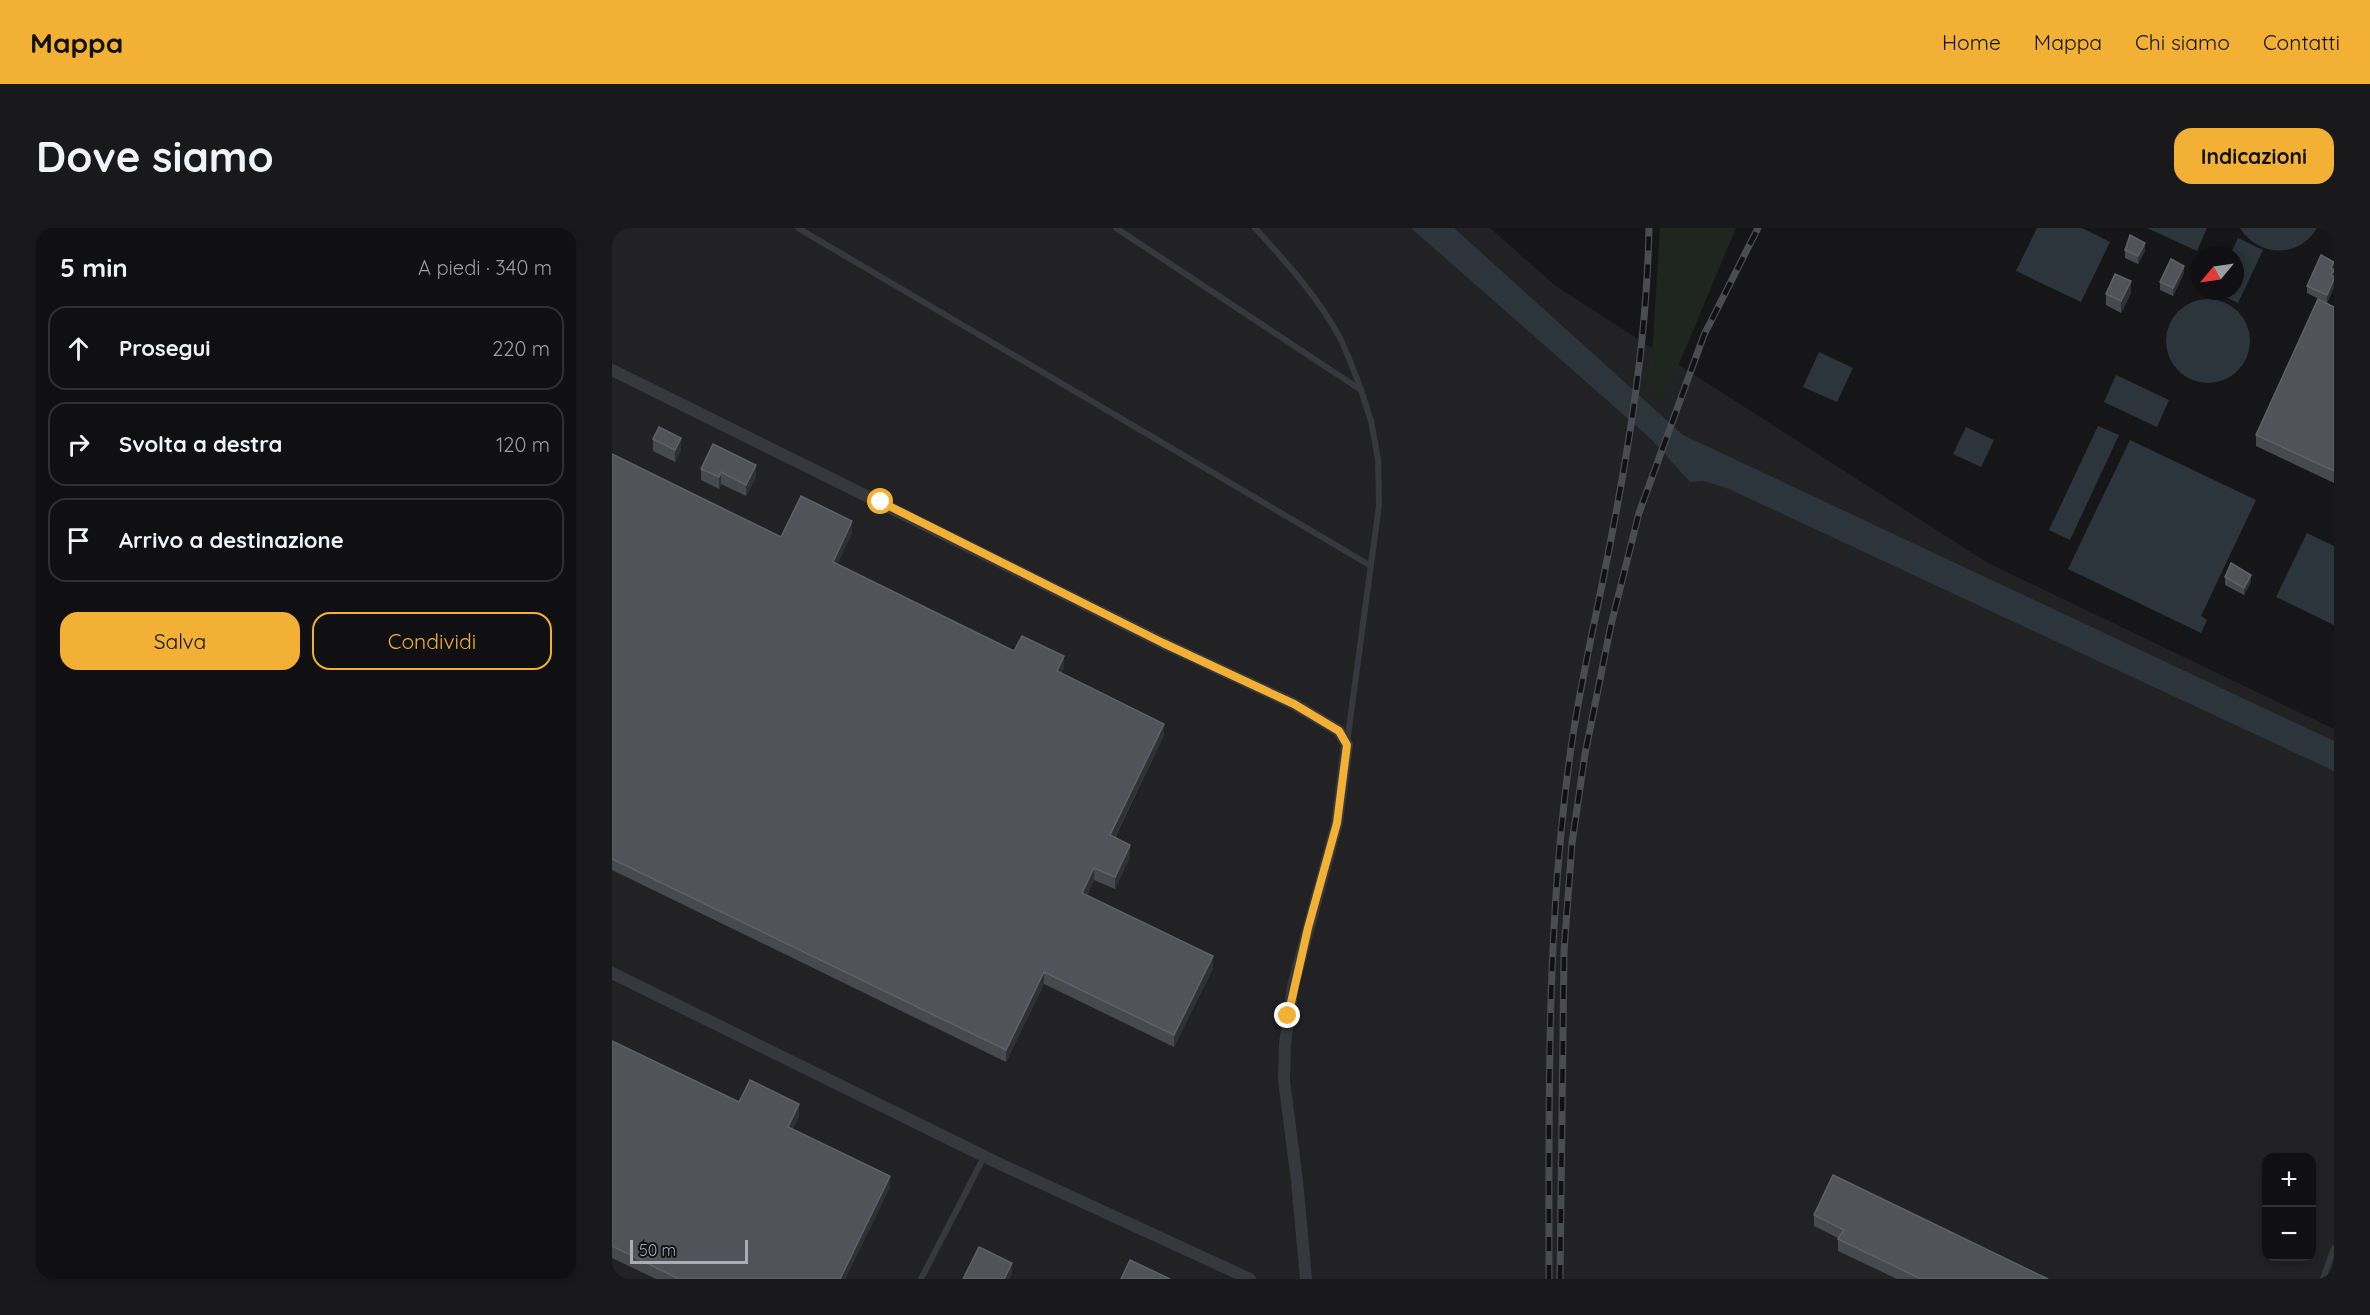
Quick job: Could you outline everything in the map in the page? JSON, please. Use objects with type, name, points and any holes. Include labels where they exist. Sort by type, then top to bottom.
[{"type":"street","points":[[612,370],[1163,643],[1294,704],[1339,731],[1347,745],[1337,823],[1293,986],[1285,1044],[1284,1080],[1297,1181],[1306,1279]]},
{"type":"street","points":[[612,973],[985,1156],[1250,1279]]},
{"type":"lane","points":[[798,228],[1371,566]]},
{"type":"lane","points":[[1116,228],[1361,390]]},
{"type":"lane","points":[[1255,228],[1292,268],[1340,338],[1371,421],[1378,459],[1379,505],[1347,745]]},
{"type":"lane","points":[[921,1279],[985,1156]]},
{"type":"lane","points":[[2323,1279],[2334,1248]]},
{"type":"shaded area","points":[[612,228],[1490,228],[1557,287],[1988,563],[2334,729],[2334,1279],[612,1279]]},
{"type":"shaded area","points":[[1411,228],[1454,228],[1683,435],[2334,741],[2334,771],[1729,489],[1704,481],[1690,482],[1651,439]]},
{"type":"shaded area","points":[[1660,228],[1736,228],[1663,402],[1646,383],[1653,341]]},
{"type":"shaded area","points":[[2037,228],[2082,228],[2110,242],[2081,302],[2016,271]]},
{"type":"shaded area","points":[[2147,228],[2207,228],[2199,246],[2190,248]]},
{"type":"shaded area","points":[[2240,228],[2317,228],[2300,245],[2278,250],[2257,245]]},
{"type":"shaded area","points":[[2238,238],[2263,250],[2244,290],[2244,246],[2234,246]]},
{"type":"shaded area","points":[[2200,300],[2216,300],[2231,306],[2243,318],[2249,333],[2249,349],[2243,364],[2231,376],[2216,382],[2200,382],[2185,376],[2173,364],[2167,349],[2167,333],[2173,318],[2185,306]]},
{"type":"shaded area","points":[[1819,352],[1853,368],[1837,402],[1803,387]]},
{"type":"shaded area","points":[[2116,375],[2169,400],[2157,427],[2104,402]]},
{"type":"shaded area","points":[[2098,426],[2119,435],[2070,540],[2049,530]]},
{"type":"shaded area","points":[[1966,427],[1994,440],[1981,467],[1953,454]]},
{"type":"shaded area","points":[[2130,440],[2256,500],[2201,616],[2207,620],[2201,633],[2068,569]]},
{"type":"shaded area","points":[[2307,533],[2334,546],[2334,625],[2276,597]]},
{"type":"building","points":[[2130,235],[2145,243],[2138,256],[2125,250]]},
{"type":"building","points":[[2321,255],[2334,262],[2331,275],[2334,279],[2327,295],[2307,286]]},
{"type":"building","points":[[2171,259],[2184,266],[2173,288],[2160,282]]},
{"type":"building","points":[[2115,274],[2131,281],[2121,301],[2106,294]]},
{"type":"building","points":[[2318,299],[2334,307],[2334,471],[2256,435]]},
{"type":"building","points":[[659,427],[681,438],[675,450],[653,439]]},
{"type":"building","points":[[713,444],[756,465],[746,485],[721,472],[719,477],[701,469]]},
{"type":"building","points":[[612,454],[781,537],[801,496],[852,521],[833,562],[1014,651],[1022,636],[1064,656],[1057,671],[1164,724],[1110,835],[1130,845],[1115,877],[1094,868],[1082,893],[1213,956],[1174,1035],[1044,972],[1006,1050],[612,859]]},
{"type":"building","points":[[2231,563],[2251,575],[2244,588],[2225,577]]},
{"type":"building","points":[[612,1041],[739,1102],[750,1080],[799,1104],[788,1127],[890,1176],[840,1279],[679,1279],[612,1246]]},
{"type":"building","points":[[1833,1175],[2048,1279],[1921,1279],[1838,1239],[1844,1230],[1814,1215]]},
{"type":"building","points":[[979,1247],[1012,1263],[1004,1279],[963,1279]]},
{"type":"building","points":[[1130,1260],[1170,1279],[1121,1279]]},
{"type":"railway","points":[[1549,1279],[1551,1013],[1557,880],[1563,814],[1575,722],[1631,423],[1645,306],[1649,228]]},
{"type":"railway","points":[[1560,1279],[1564,951],[1572,843],[1585,754],[1611,625],[1639,513],[1704,335],[1758,228]]},
{"type":"route","points":[[881,502],[1163,643],[1294,704],[1339,731],[1347,745],[1337,823],[1293,986],[1288,1016]]}]
